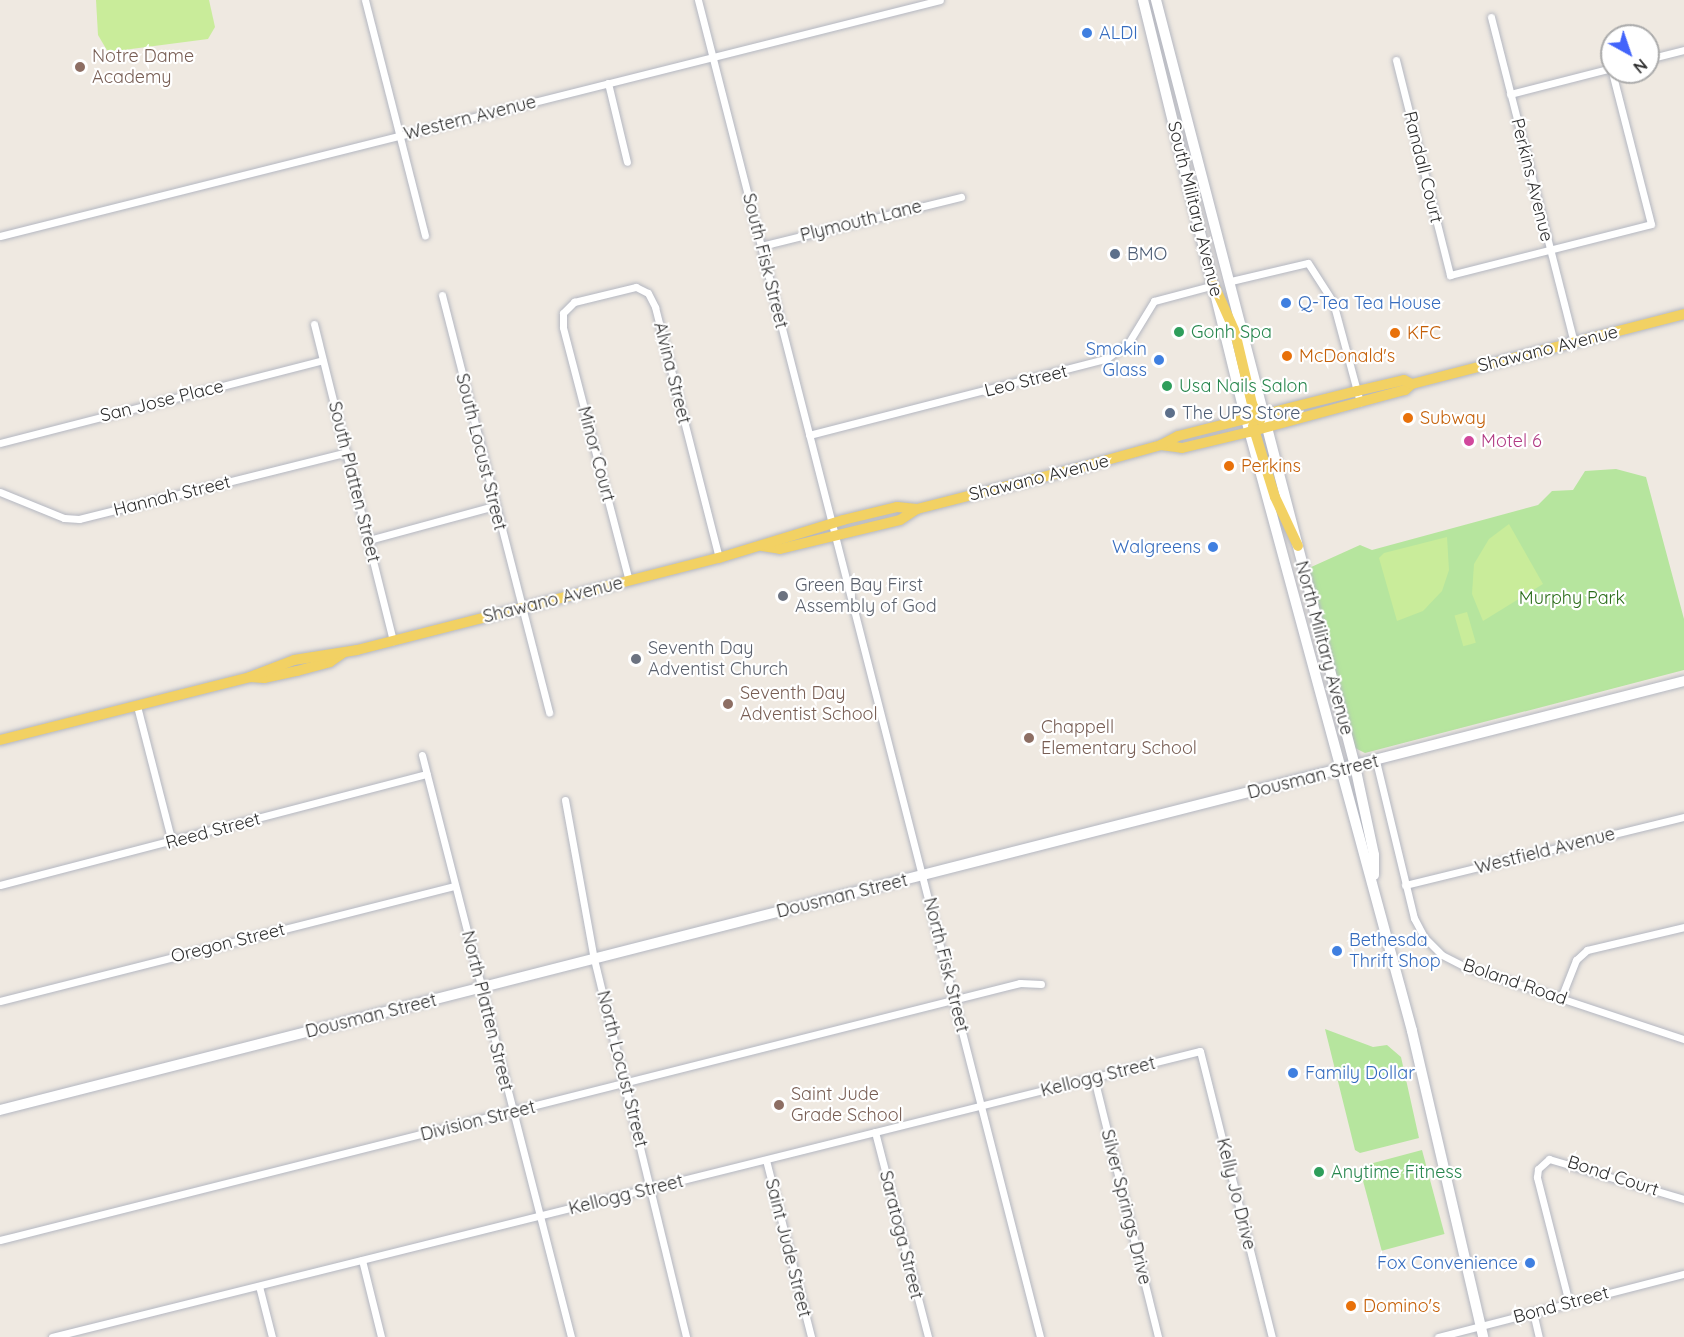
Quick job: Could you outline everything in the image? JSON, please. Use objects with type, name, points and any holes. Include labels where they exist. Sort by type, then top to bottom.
[{"type":"main road","name":"South Military Avenue","points":[[1143,0],[1246,419]]},
{"type":"main road","name":"South Military Avenue","points":[[1156,0],[1230,281],[1261,415]]},
{"type":"main road","points":[[1214,285],[1235,332],[1261,415]]},
{"type":"main road","name":"Shawano Avenue","points":[[1161,445],[1182,448],[1252,431],[1404,380],[1412,384],[1684,314]]},
{"type":"main road","name":"Shawano Avenue","points":[[762,546],[780,549],[836,536],[900,519],[917,509],[1161,445],[1178,436],[1261,415],[1359,396]]},
{"type":"main road","name":"North Military Avenue","points":[[1261,415],[1267,427],[1355,766],[1374,855],[1374,883]]},
{"type":"main road","name":"North Military Avenue","points":[[1246,419],[1252,431],[1340,770],[1374,883],[1481,1332]]},
{"type":"main road","points":[[1252,431],[1275,498],[1298,546]]},
{"type":"main road","name":"Shawano Avenue","points":[[0,740],[250,677],[311,656],[343,653],[393,641],[719,558],[762,546],[777,537],[832,523],[897,507],[917,509]]},
{"type":"main road","name":"Dousman Street","points":[[0,1110],[1684,681]]},
{"type":"street","points":[[365,0],[425,236]]},
{"type":"street","name":"South Fisk Street","points":[[698,0],[832,523]]},
{"type":"street","name":"Western Avenue","points":[[0,236],[940,0]]},
{"type":"street","name":"Perkins Avenue","points":[[1491,17],[1574,342]]},
{"type":"street","points":[[1660,56],[1684,50]]},
{"type":"street","name":"Randall Court","points":[[1396,60],[1450,275],[1550,250]]},
{"type":"street","points":[[1510,94],[1600,71]]},
{"type":"street","points":[[608,83],[627,162]]},
{"type":"street","points":[[1550,250],[1651,224],[1616,84]]},
{"type":"street","name":"Plymouth Lane","points":[[761,246],[961,197]]},
{"type":"street","points":[[1230,281],[1308,263],[1333,302],[1359,396]]},
{"type":"street","name":"Leo Street","points":[[809,435],[1106,359],[1129,342],[1154,301],[1214,285]]},
{"type":"street","name":"Alvina Street","points":[[563,327],[562,313],[574,302],[636,287],[648,293],[655,308],[719,558]]},
{"type":"street","name":"South Locust Street","points":[[442,295],[519,609]]},
{"type":"street","name":"South Platten Street","points":[[314,324],[393,641]]},
{"type":"street","name":"Minor Court","points":[[563,327],[629,581]]},
{"type":"street","name":"San Jose Place","points":[[0,443],[323,360]]},
{"type":"street","name":"Hannah Street","points":[[0,492],[64,518],[79,519],[347,452]]},
{"type":"street","points":[[369,540],[494,506]]},
{"type":"street","name":"North Fisk Street","points":[[832,523],[1040,1337]]},
{"type":"street","points":[[519,609],[549,712]]},
{"type":"street","points":[[137,706],[172,842]]},
{"type":"street","name":"North Platten Street","points":[[422,755],[571,1337]]},
{"type":"street","name":"Boland Road","points":[[1376,761],[1414,918],[1424,938],[1442,955],[1464,966],[1684,1039]]},
{"type":"street","name":"Reed Street","points":[[0,885],[426,774]]},
{"type":"street","name":"North Locust Street","points":[[565,800],[594,959],[686,1337]]},
{"type":"street","name":"Westfield Avenue","points":[[1405,885],[1684,817]]},
{"type":"street","name":"Oregon Street","points":[[0,1001],[455,886]]},
{"type":"street","points":[[1561,998],[1576,960],[1587,950],[1684,927]]},
{"type":"street","name":"Division Street","points":[[0,1240],[1020,982],[1041,984]]},
{"type":"street","name":"Kellogg Street","points":[[52,1337],[1200,1051]]},
{"type":"street","name":"Kelly Jo Drive","points":[[1200,1051],[1272,1337]]},
{"type":"street","name":"Silver Springs Drive","points":[[1094,1077],[1158,1337]]},
{"type":"street","name":"Saratoga Street","points":[[875,1132],[928,1337]]},
{"type":"street","name":"Bond Court","points":[[1569,1303],[1537,1177],[1538,1169],[1549,1159],[1559,1158],[1684,1199]]},
{"type":"street","name":"Saint Jude Street","points":[[766,1160],[811,1337]]},
{"type":"street","points":[[362,1260],[381,1337]]},
{"type":"street","name":"Bond Street","points":[[1438,1337],[1481,1332],[1533,1312],[1684,1274]]},
{"type":"street","points":[[259,1286],[272,1337]]},
{"type":"street","points":[[1533,1312],[1539,1337]]},
{"type":"green space","points":[[96,0],[209,0],[215,27],[208,39],[108,52],[98,35]]},
{"type":"green space","name":"Murphy Park","points":[[1616,469],[1646,477],[1684,619],[1684,670],[1365,753],[1355,748],[1309,568],[1360,545],[1372,550],[1538,505],[1552,491],[1573,490],[1585,471]]},
{"type":"green space","points":[[1509,524],[1543,584],[1483,621],[1472,594],[1474,564],[1489,539]]},
{"type":"green space","points":[[1447,537],[1449,570],[1442,591],[1423,611],[1397,621],[1379,558],[1384,553]]},
{"type":"green space","points":[[1467,612],[1476,643],[1463,646],[1455,616]]},
{"type":"green space","points":[[1325,1029],[1373,1047],[1387,1045],[1401,1057],[1419,1138],[1360,1153],[1355,1150]]},
{"type":"green space","points":[[1422,1150],[1445,1234],[1382,1251],[1359,1167]]},
{"type":"place","name":"ALDI","points":[[1087,33]]},
{"type":"place","name":"Notre Dame Academy","points":[[80,67]]},
{"type":"place","name":"BMO","points":[[1115,254]]},
{"type":"place","name":"Q-Tea Tea House","points":[[1286,303]]},
{"type":"place","name":"Gonh Spa","points":[[1179,332]]},
{"type":"place","name":"KFC","points":[[1395,333]]},
{"type":"place","name":"McDonald's","points":[[1287,356]]},
{"type":"place","name":"Smokin Glass","points":[[1159,360]]},
{"type":"place","name":"Usa Nails Salon","points":[[1167,386]]},
{"type":"place","name":"The UPS Store","points":[[1170,413]]},
{"type":"place","name":"Subway","points":[[1408,418]]},
{"type":"place","name":"Motel 6","points":[[1469,441]]},
{"type":"place","name":"Perkins","points":[[1229,466]]},
{"type":"place","name":"Walgreens","points":[[1213,547]]},
{"type":"place","name":"Green Bay First Assembly of God","points":[[783,596]]},
{"type":"place","name":"Seventh Day Adventist Church","points":[[636,659]]},
{"type":"place","name":"Seventh Day Adventist School","points":[[728,704]]},
{"type":"place","name":"Chappell Elementary School","points":[[1029,738]]},
{"type":"place","name":"Bethesda Thrift Shop","points":[[1337,951]]},
{"type":"place","name":"Family Dollar","points":[[1293,1073]]},
{"type":"place","name":"Saint Jude Grade School","points":[[779,1105]]},
{"type":"place","name":"Anytime Fitness","points":[[1319,1172]]},
{"type":"place","name":"Fox Convenience","points":[[1530,1263]]},
{"type":"place","name":"Domino's","points":[[1351,1306]]}]
